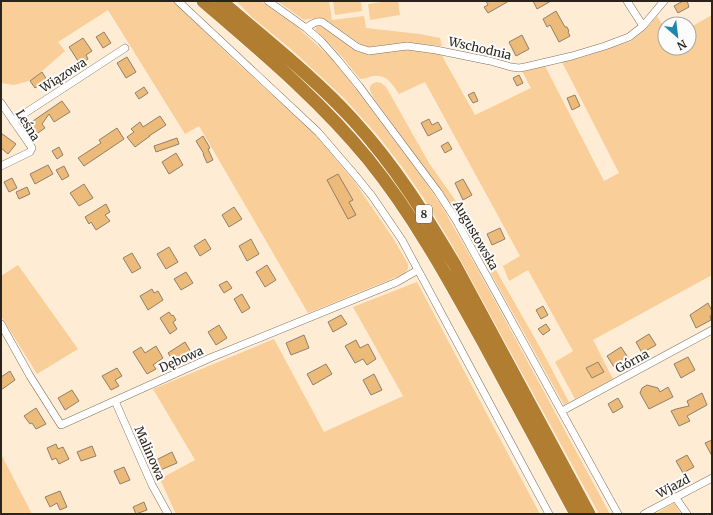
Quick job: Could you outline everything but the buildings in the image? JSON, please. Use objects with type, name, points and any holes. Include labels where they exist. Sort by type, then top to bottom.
[{"type":"highway","name":"8","points":[[203,1],[267,56],[309,95],[367,158],[390,188],[436,258],[576,514]]},
{"type":"highway","name":"8","points":[[221,1],[329,96],[369,138],[399,177],[422,210],[455,265],[589,514]]},
{"type":"street","points":[[178,1],[318,132],[356,175],[379,206],[402,240],[549,514]]},
{"type":"street","name":"Augustowska","points":[[268,1],[306,28],[321,41],[359,86],[438,192],[456,220],[618,514]]},
{"type":"street","points":[[627,1],[643,26]]},
{"type":"street","name":"Wschodnia","points":[[306,28],[314,23],[322,22],[357,47],[369,51],[407,46],[436,50],[518,68],[572,56],[629,37],[643,26],[664,1]]},
{"type":"street","name":"Wiązowa","points":[[13,120],[125,48]]},
{"type":"street","name":"Leśna","points":[[1,103],[32,148],[30,152],[1,166]]},
{"type":"street","name":"Dębowa","points":[[1,324],[30,376],[61,425],[210,358],[397,282],[418,270]]},
{"type":"street","name":"Górna","points":[[562,411],[712,330]]},
{"type":"street","name":"Malinowa","points":[[115,401],[152,485],[168,514]]},
{"type":"street","name":"Wjazd","points":[[644,514],[712,478]]},
{"type":"street","points":[[675,497],[686,514]]},
{"type":"shaded area","points":[[1,1],[173,1],[235,61],[311,130],[354,181],[393,238],[408,264],[408,269],[404,274],[308,313],[199,126],[185,134],[108,10],[58,42],[65,51],[32,80],[14,85],[1,83]]},
{"type":"shaded area","points":[[236,1],[261,1],[296,26],[331,58],[420,175],[441,205],[477,268],[610,514],[599,514],[452,245],[423,197],[403,168],[379,137],[344,98],[292,50],[253,18]]},
{"type":"shaded area","points":[[277,1],[329,1],[332,20],[364,16],[366,28],[420,34],[440,38],[442,46],[407,43],[368,47],[362,45],[326,20],[315,18],[304,20]]},
{"type":"shaded area","points":[[333,1],[361,1],[362,11],[335,15]]},
{"type":"shaded area","points":[[398,1],[400,15],[370,20],[368,4]]},
{"type":"shaded area","points":[[712,15],[712,275],[593,340],[613,379],[575,399],[555,362],[573,351],[528,270],[509,281],[503,266],[520,256],[425,82],[399,94],[386,78],[373,76],[360,79],[343,58],[315,29],[317,26],[321,26],[356,51],[362,53],[406,50],[441,54],[475,115],[531,88],[522,71],[545,66],[604,181],[619,173],[562,62],[580,58],[631,41],[645,30],[657,16],[657,56],[697,56],[697,23]]},
{"type":"shaded area","points":[[377,82],[386,87],[429,163],[460,207],[541,349],[569,402],[564,405],[468,232],[444,194],[373,97],[370,87],[373,83]]},
{"type":"shaded area","points":[[18,265],[78,349],[37,374],[1,316],[1,276]]},
{"type":"shaded area","points":[[417,282],[540,514],[176,514],[160,479],[195,460],[153,389],[274,339],[324,432],[403,396],[353,307]]},
{"type":"shaded area","points":[[1,454],[32,514],[1,514]]},
{"type":"shaded area","points":[[674,503],[681,514],[655,514]]}]
